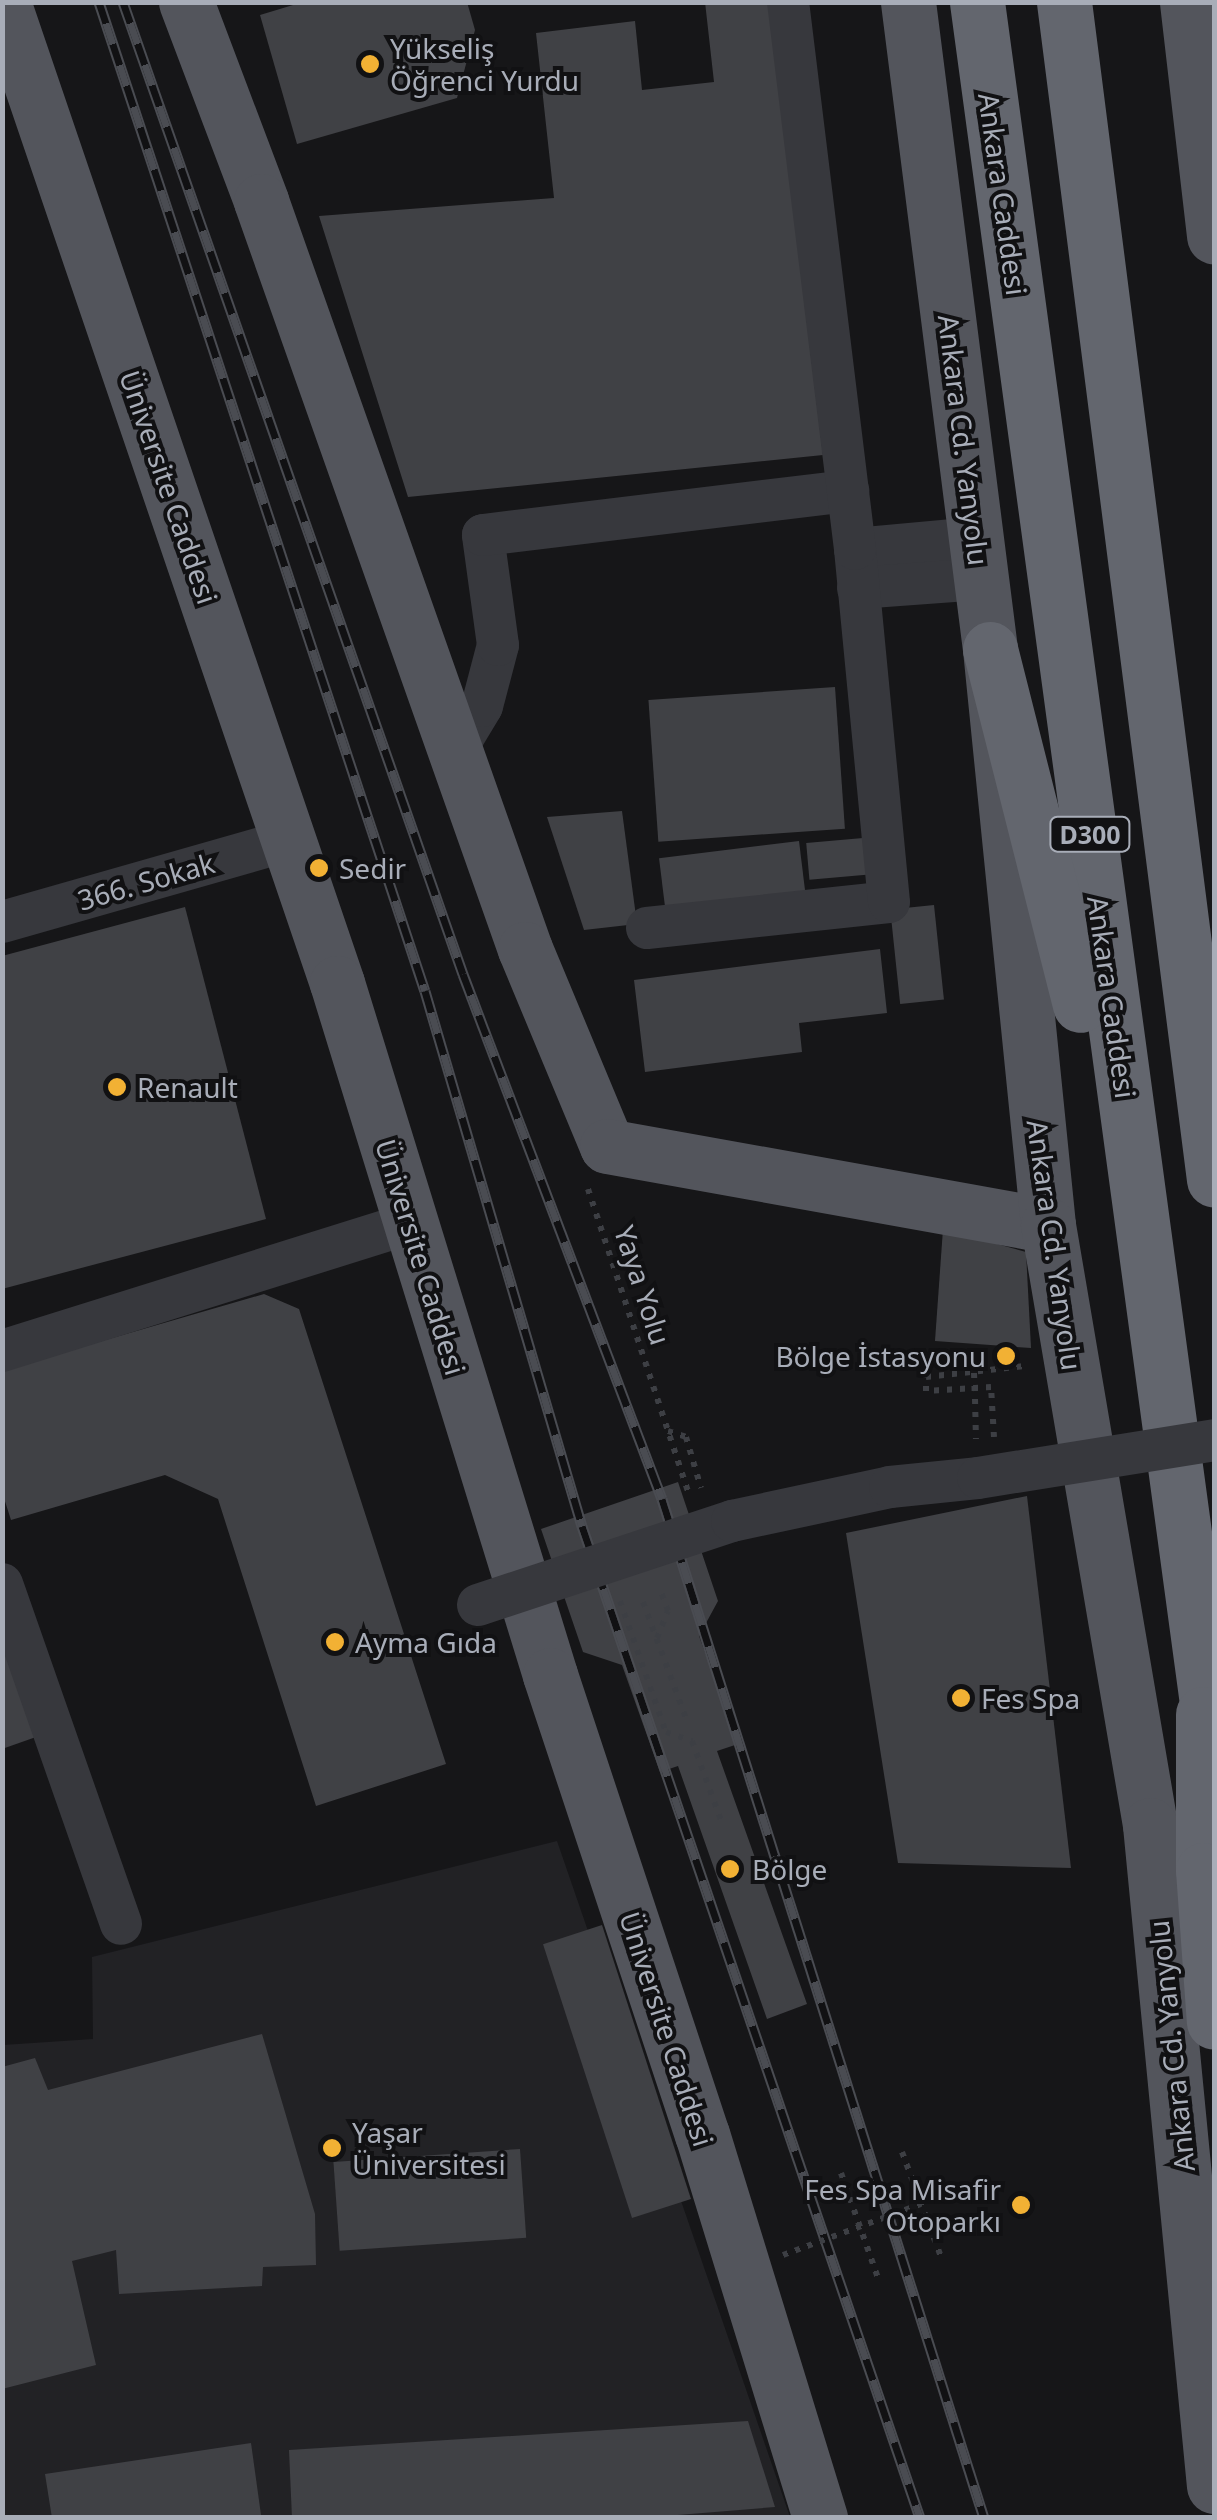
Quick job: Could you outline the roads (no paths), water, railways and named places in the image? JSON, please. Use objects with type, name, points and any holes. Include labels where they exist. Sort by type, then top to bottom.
[{"type":"highway","name":"Ankara Caddesi","points":[[977,2],[1214,1754]]},
{"type":"highway","name":"D300","points":[[1064,2],[1214,1179]]},
{"type":"highway","points":[[990,649],[1069,951],[1167,1409]]},
{"type":"highway","points":[[1203,1666],[1204,1870],[1214,2022]]},
{"type":"main road","name":"Üniversite Caddesi","points":[[3,2],[289,840],[550,1678],[702,2134],[820,2518]]},
{"type":"main road","points":[[186,2],[262,201],[525,949],[608,1146],[1048,1225]]},
{"type":"main road","name":"Ankara Cd. Yanyolu","points":[[908,2],[990,649],[1048,1225],[1150,1825],[1214,2486]]},
{"type":"main road","points":[[1187,2],[1207,96],[1214,236]]},
{"type":"street","points":[[647,928],[888,902],[857,569],[788,2]]},
{"type":"street","points":[[456,751],[482,706],[498,645],[483,535],[848,491]]},
{"type":"street","points":[[857,569],[979,558]]},
{"type":"street","name":"366. Sokak","points":[[2,922],[289,840]]},
{"type":"street","points":[[2,1351],[410,1223]]},
{"type":"street","points":[[478,1605],[732,1521],[890,1487],[978,1478],[1214,1440]]},
{"type":"street","points":[[2,1584],[121,1924]]},
{"type":"railway","points":[[99,2],[425,991],[582,1526],[920,2518]]},
{"type":"railway","points":[[123,2],[463,974],[662,1499],[984,2518]]},
{"type":"place","name":"Yükseliş Öğrenci Yurdu","points":[[370,64]]},
{"type":"place","name":"Sedir","points":[[319,868]]},
{"type":"place","name":"Renault","points":[[117,1087]]},
{"type":"place","name":"Bölge İstasyonu","points":[[1006,1356]]},
{"type":"place","name":"Ayma Gıda","points":[[335,1642]]},
{"type":"place","name":"Fes Spa","points":[[961,1698]]},
{"type":"place","name":"Bölge","points":[[730,1869]]},
{"type":"place","name":"Yaşar Üniversitesi","points":[[332,2148]]},
{"type":"place","name":"Fes Spa Misafir Otoparkı","points":[[1021,2205]]}]
